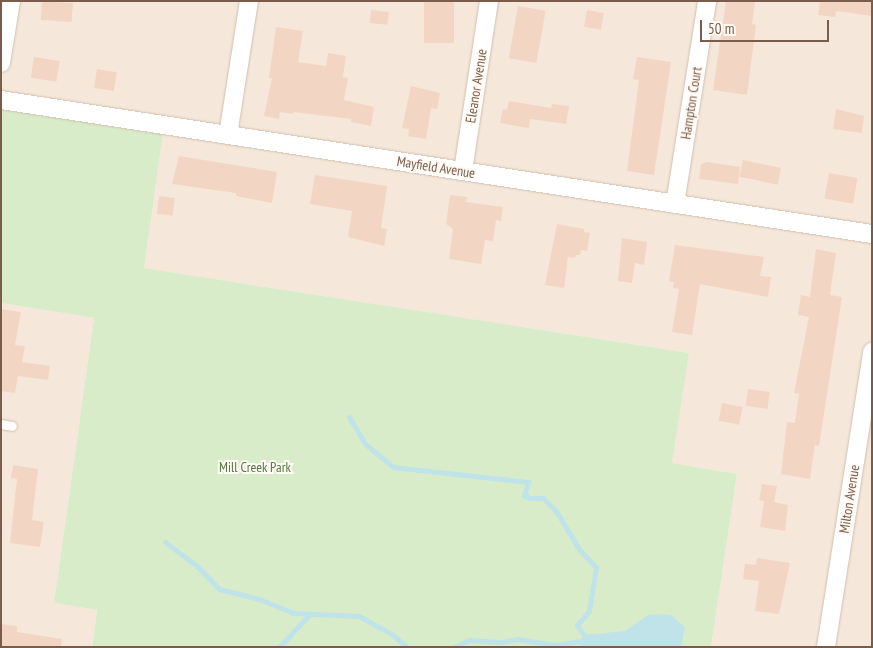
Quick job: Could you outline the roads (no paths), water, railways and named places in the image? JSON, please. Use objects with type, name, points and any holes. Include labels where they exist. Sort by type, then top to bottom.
[{"type":"street","points":[[1,63],[11,1]]},
{"type":"street","points":[[228,135],[249,1]]},
{"type":"street","name":"Eleanor Avenue","points":[[463,171],[489,1]]},
{"type":"street","name":"Hampton Court","points":[[675,204],[707,1]]},
{"type":"street","name":"Mayfield Avenue","points":[[1,100],[872,234]]},
{"type":"street","name":"Milton Avenue","points":[[826,647],[868,403],[872,352]]},
{"type":"lane","points":[[1,424],[12,426]]},
{"type":"water","points":[[648,615],[671,615],[685,627],[681,647],[581,647],[579,641],[584,635],[625,631]]},
{"type":"waterway","points":[[349,417],[365,444],[393,467],[528,482],[524,495],[530,498],[543,498],[556,511],[579,549],[596,567],[589,611],[577,625],[584,635]]},
{"type":"waterway","points":[[165,542],[198,567],[219,589],[259,599],[293,613],[359,616],[393,635],[407,647]]},
{"type":"waterway","points":[[279,647],[309,615]]},
{"type":"waterway","points":[[454,647],[470,640],[502,642],[517,639],[555,645],[579,641]]},
{"type":"park label","name":"Mill Creek Park","points":[[255,467]]}]
